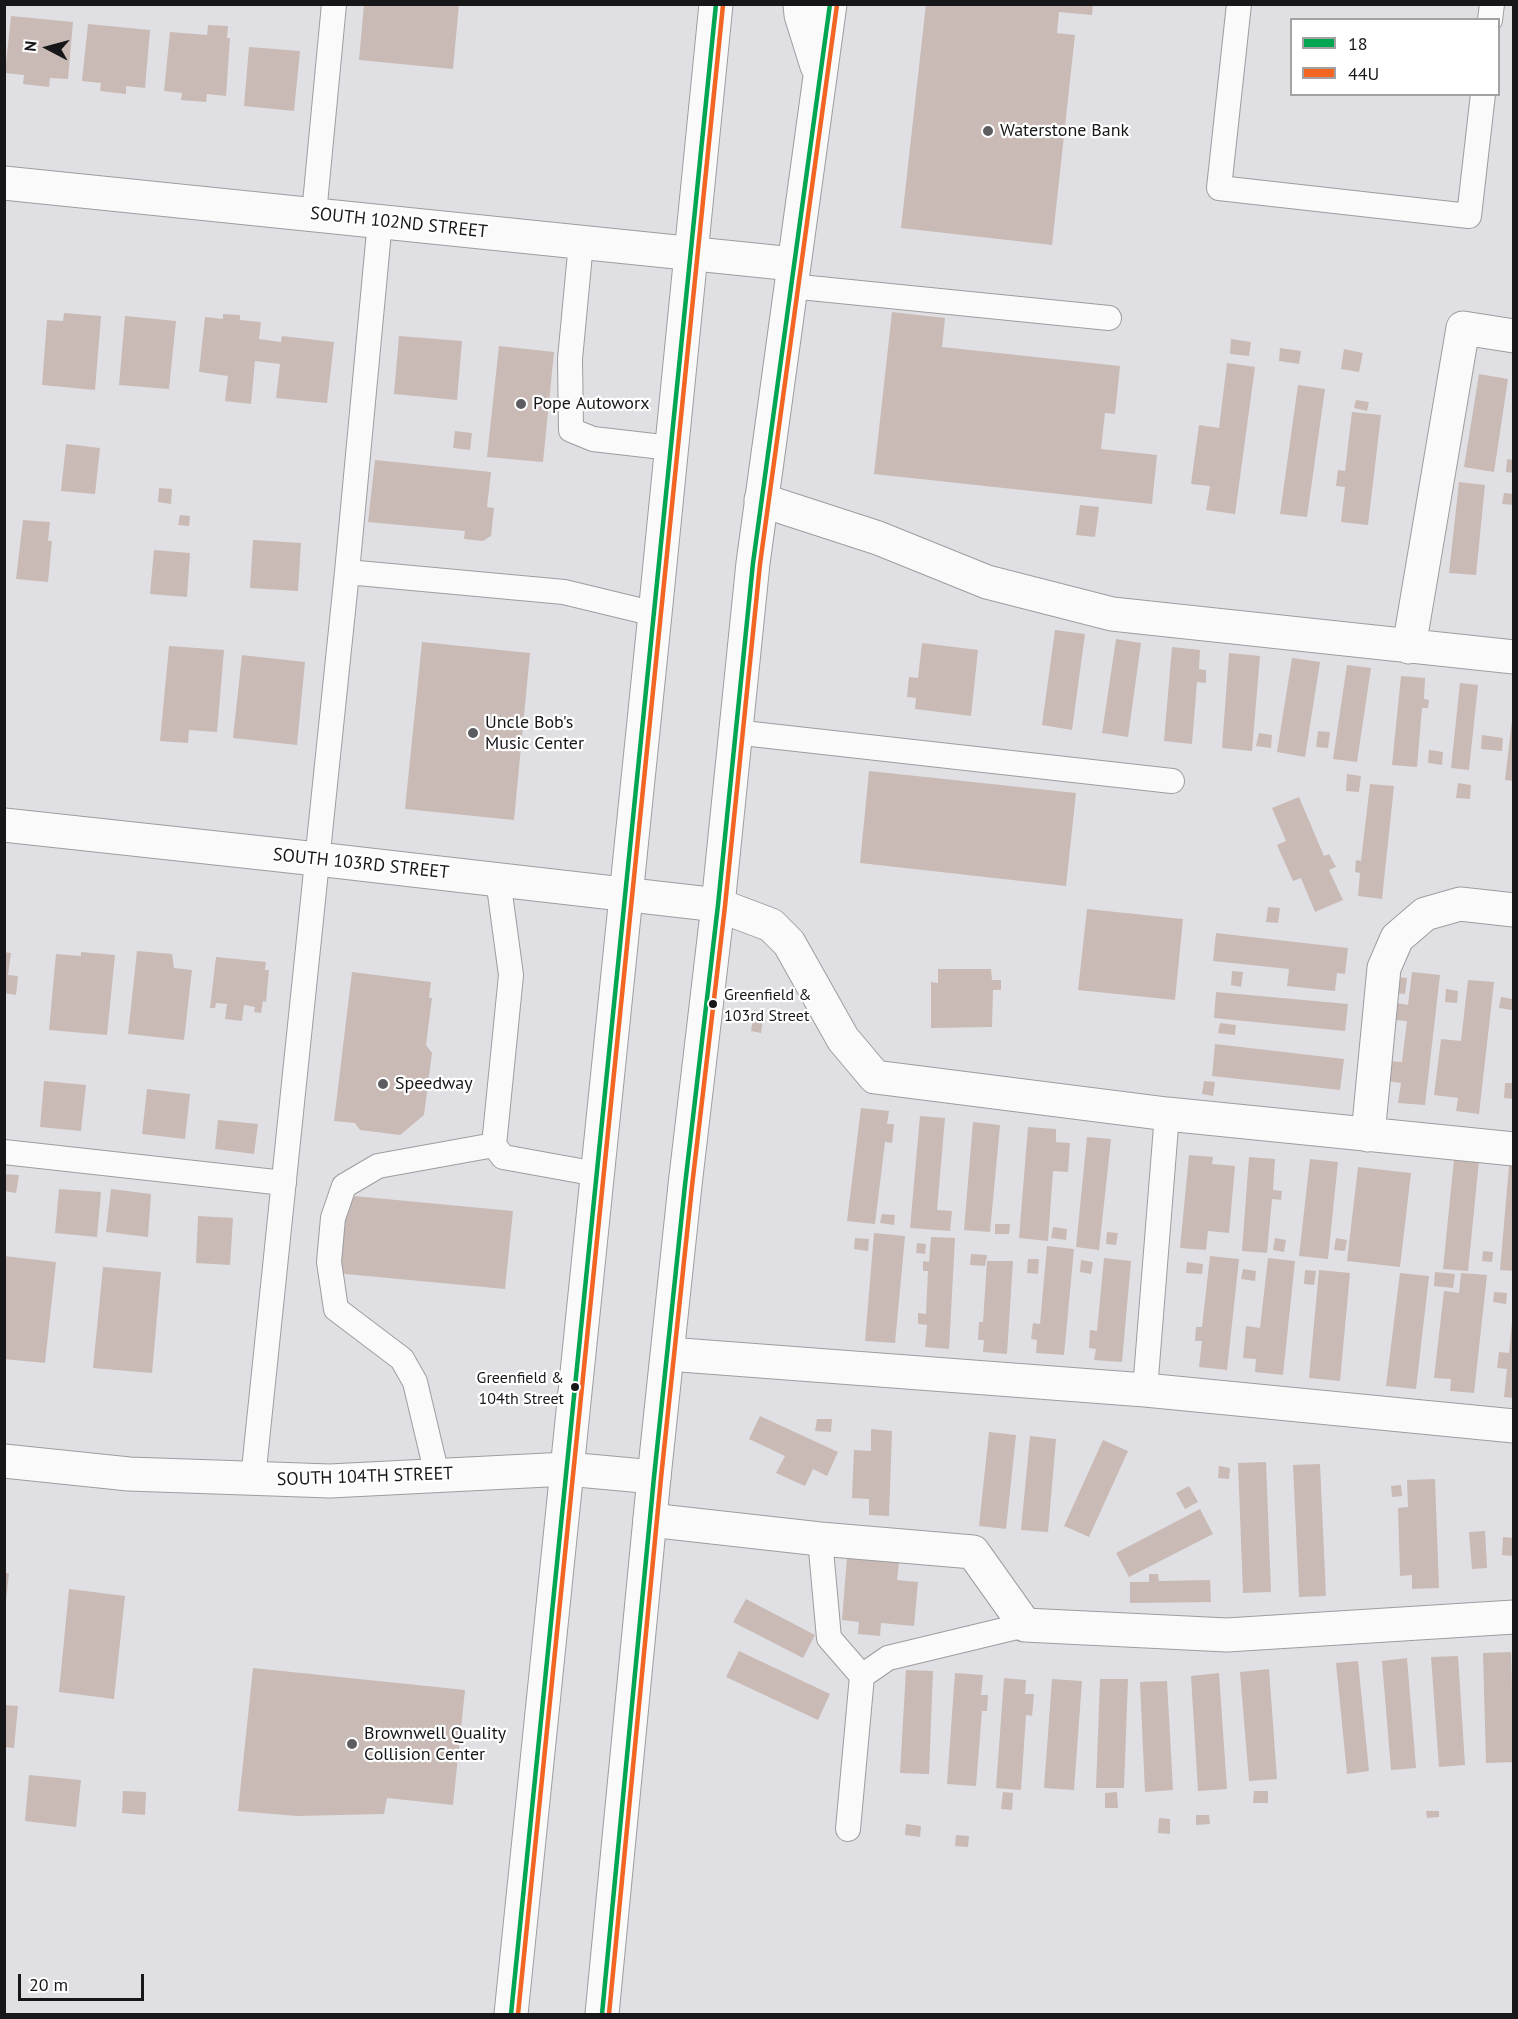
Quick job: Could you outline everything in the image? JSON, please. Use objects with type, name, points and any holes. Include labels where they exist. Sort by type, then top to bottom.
[{"type":"street","points":[[511,2014],[625,894],[656,614],[716,4]]},
{"type":"street","points":[[800,4],[801,15],[820,74]]},
{"type":"street","points":[[602,2014],[654,1477],[718,905],[734,732],[761,500],[830,4]]},
{"type":"street","name":"SOUTH 102ND STREET","points":[[4,183],[691,254],[792,275]]},
{"type":"street","points":[[1409,647],[1463,328],[1514,336]]},
{"type":"street","points":[[761,500],[878,538],[987,582],[1112,614],[1514,657]]},
{"type":"street","name":"SOUTH 103RD STREET","points":[[4,825],[718,905],[771,925],[789,943],[843,1039],[875,1077],[1167,1114],[1514,1149]]},
{"type":"street","points":[[1368,1135],[1384,968],[1397,938],[1425,914],[1460,904],[1514,910]]},
{"type":"street","points":[[668,1354],[1145,1390],[1514,1426]]},
{"type":"street","name":"SOUTH 104TH STREET","points":[[4,1461],[129,1474],[330,1482],[567,1469],[654,1477]]},
{"type":"street","points":[[650,1520],[820,1539],[973,1552],[1025,1624],[1227,1635],[1514,1617]]},
{"type":"lane","points":[[314,214],[334,4]]},
{"type":"lane","points":[[1239,4],[1219,188],[1469,216],[1483,96]]},
{"type":"lane","points":[[254,1479],[347,573],[380,221]]},
{"type":"lane","points":[[581,243],[570,359],[571,430],[592,439],[671,448]]},
{"type":"lane","points":[[792,275],[1108,318]]},
{"type":"lane","points":[[347,573],[564,592],[656,614]]},
{"type":"lane","points":[[734,732],[1172,781]]},
{"type":"lane","points":[[498,879],[512,975],[494,1145],[503,1157],[597,1174]]},
{"type":"lane","points":[[1145,1390],[1167,1114]]},
{"type":"lane","points":[[437,1475],[415,1382],[402,1359],[336,1309],[328,1262],[333,1218],[344,1186],[378,1166],[494,1145]]},
{"type":"lane","points":[[4,1152],[284,1183]]},
{"type":"lane","points":[[820,1539],[829,1638],[862,1676],[848,1829]]},
{"type":"lane","points":[[862,1676],[888,1658],[1025,1624]]},
{"type":"building","points":[[364,4],[459,4],[453,69],[359,60]]},
{"type":"building","name":"Waterstone Bank","points":[[926,4],[1093,4],[1092,15],[1059,12],[1057,33],[1075,35],[1052,245],[901,228]]},
{"type":"building","points":[[11,16],[73,22],[68,79],[50,78],[49,87],[23,84],[24,75],[5,73]]},
{"type":"building","points":[[88,24],[150,30],[145,88],[126,86],[126,94],[100,91],[101,83],[82,81]]},
{"type":"building","points":[[208,25],[228,26],[227,38],[230,38],[226,96],[207,94],[206,102],[181,100],[182,93],[164,91],[170,32],[207,35]]},
{"type":"building","points":[[249,47],[300,51],[294,111],[244,106]]},
{"type":"building","points":[[892,312],[945,318],[942,347],[1120,366],[1115,414],[1105,413],[1101,449],[1157,455],[1152,504],[874,474]]},
{"type":"building","points":[[64,313],[101,316],[95,390],[42,385],[47,320],[63,321]]},
{"type":"building","points":[[223,314],[240,315],[240,320],[261,322],[259,339],[281,342],[282,336],[334,342],[327,403],[276,398],[280,364],[255,361],[251,404],[225,401],[228,376],[199,372],[205,317],[223,319]]},
{"type":"building","points":[[125,316],[176,321],[169,389],[119,385]]},
{"type":"building","points":[[399,336],[462,341],[457,400],[394,394]]},
{"type":"building","points":[[1231,339],[1251,342],[1249,356],[1230,354]]},
{"type":"building","name":"Pope Autoworx","points":[[499,346],[554,352],[543,462],[487,457]]},
{"type":"building","points":[[1280,348],[1301,351],[1299,364],[1279,361]]},
{"type":"building","points":[[1344,349],[1363,353],[1359,372],[1341,369]]},
{"type":"building","points":[[1227,363],[1255,367],[1235,514],[1206,510],[1210,486],[1191,484],[1199,425],[1219,428]]},
{"type":"building","points":[[1479,374],[1508,379],[1494,472],[1464,467]]},
{"type":"building","points":[[1298,385],[1325,389],[1307,517],[1280,514]]},
{"type":"building","points":[[1356,400],[1369,402],[1367,411],[1354,408]]},
{"type":"building","points":[[1352,412],[1381,415],[1368,525],[1341,522],[1345,487],[1336,486],[1338,470],[1345,471]]},
{"type":"building","points":[[455,431],[472,433],[470,450],[453,448]]},
{"type":"building","points":[[66,444],[100,448],[95,494],[61,491]]},
{"type":"building","points":[[1507,459],[1514,460],[1514,473],[1506,472]]},
{"type":"building","points":[[375,460],[491,472],[487,507],[494,508],[491,536],[483,541],[464,539],[465,531],[368,522]]},
{"type":"building","points":[[1459,482],[1485,485],[1476,575],[1449,573]]},
{"type":"building","points":[[159,488],[172,489],[171,504],[158,502]]},
{"type":"building","points":[[1504,493],[1514,494],[1514,505],[1502,504]]},
{"type":"building","points":[[1080,505],[1099,507],[1095,537],[1076,535]]},
{"type":"building","points":[[180,515],[190,516],[189,526],[178,525]]},
{"type":"building","points":[[23,520],[50,522],[48,541],[52,541],[48,582],[16,579]]},
{"type":"building","points":[[253,540],[301,543],[298,591],[250,588]]},
{"type":"building","points":[[154,550],[190,553],[187,597],[150,594]]},
{"type":"building","points":[[1055,630],[1085,634],[1072,730],[1042,725]]},
{"type":"building","points":[[1116,639],[1141,643],[1128,737],[1102,733]]},
{"type":"building","points":[[422,642],[530,653],[514,820],[405,809]]},
{"type":"building","points":[[922,643],[978,650],[971,716],[915,709],[916,698],[907,697],[909,677],[918,678]]},
{"type":"building","points":[[169,646],[224,650],[217,732],[189,730],[188,743],[160,741]]},
{"type":"building","points":[[1172,647],[1200,650],[1199,669],[1206,670],[1206,683],[1197,682],[1192,744],[1164,741]]},
{"type":"building","points":[[1229,653],[1260,656],[1252,751],[1222,748]]},
{"type":"building","points":[[242,655],[305,662],[297,745],[233,738]]},
{"type":"building","points":[[1292,658],[1320,662],[1305,757],[1277,752]]},
{"type":"building","points":[[1347,665],[1371,668],[1357,762],[1333,759]]},
{"type":"building","points":[[1401,676],[1425,678],[1424,699],[1429,700],[1428,708],[1422,708],[1417,767],[1392,765]]},
{"type":"building","points":[[1460,683],[1478,685],[1469,770],[1451,768]]},
{"type":"building","points":[[1512,720],[1514,720],[1514,781],[1505,780]]},
{"type":"building","points":[[1318,731],[1330,732],[1328,748],[1316,747]]},
{"type":"building","points":[[1259,733],[1272,735],[1271,748],[1256,746]]},
{"type":"building","points":[[1482,735],[1503,738],[1502,751],[1481,749]]},
{"type":"building","points":[[1429,750],[1443,752],[1442,765],[1428,763]]},
{"type":"building","points":[[869,771],[1076,793],[1066,886],[860,863]]},
{"type":"building","points":[[1347,774],[1361,776],[1359,792],[1346,791]]},
{"type":"building","points":[[1458,783],[1471,785],[1470,799],[1456,798]]},
{"type":"building","points":[[1370,784],[1394,786],[1382,899],[1358,896],[1360,873],[1355,872],[1356,860],[1361,861]]},
{"type":"building","points":[[1299,797],[1324,856],[1329,854],[1336,867],[1329,870],[1343,900],[1315,912],[1301,878],[1293,881],[1277,845],[1286,841],[1272,808]]},
{"type":"building","points":[[1268,907],[1280,908],[1278,923],[1266,922]]},
{"type":"building","points":[[1087,909],[1183,919],[1175,1000],[1078,990]]},
{"type":"building","points":[[1216,933],[1348,948],[1345,974],[1337,973],[1335,991],[1287,986],[1289,969],[1213,961]]},
{"type":"building","points":[[137,951],[172,954],[174,968],[192,970],[184,1040],[128,1034]]},
{"type":"building","points":[[4,952],[11,953],[8,975],[18,976],[16,995],[4,993]]},
{"type":"building","points":[[81,952],[115,955],[107,1035],[49,1030],[56,954],[81,956]]},
{"type":"building","points":[[216,957],[266,962],[265,970],[269,970],[266,1002],[263,1001],[261,1013],[254,1012],[255,1007],[244,1005],[242,1021],[225,1019],[227,1004],[216,1003],[215,1008],[210,1008]]},
{"type":"building","points":[[938,969],[991,969],[992,980],[1001,980],[1001,990],[993,990],[992,1027],[931,1028],[931,982],[938,983]]},
{"type":"building","points":[[1232,971],[1243,972],[1241,987],[1231,985]]},
{"type":"building","name":"Speedway","points":[[352,972],[431,982],[429,998],[432,998],[426,1045],[432,1053],[424,1115],[400,1135],[360,1130],[355,1123],[334,1121]]},
{"type":"building","points":[[1412,972],[1440,975],[1425,1105],[1398,1103],[1401,1083],[1388,1081],[1390,1061],[1402,1062],[1407,1021],[1395,1020],[1397,1003],[1408,1005]]},
{"type":"building","points":[[1395,977],[1407,978],[1405,994],[1394,993]]},
{"type":"building","points":[[1468,980],[1494,982],[1479,1114],[1456,1111],[1458,1098],[1434,1095],[1441,1039],[1461,1041]]},
{"type":"building","points":[[1446,989],[1458,991],[1457,1003],[1445,1002]]},
{"type":"building","points":[[1216,992],[1348,1004],[1345,1031],[1214,1018]]},
{"type":"building","points":[[1501,997],[1513,999],[1512,1010],[1499,1008]]},
{"type":"building","points":[[754,1010],[764,1012],[761,1033],[751,1031]]},
{"type":"building","points":[[1220,1023],[1236,1025],[1235,1035],[1218,1033]]},
{"type":"building","points":[[1215,1044],[1344,1059],[1340,1090],[1212,1076]]},
{"type":"building","points":[[44,1081],[86,1085],[81,1131],[40,1127]]},
{"type":"building","points":[[1204,1081],[1215,1082],[1213,1096],[1202,1094]]},
{"type":"building","points":[[1505,1083],[1514,1083],[1514,1099],[1504,1098]]},
{"type":"building","points":[[147,1089],[190,1094],[185,1139],[142,1134]]},
{"type":"building","points":[[861,1108],[889,1111],[887,1124],[894,1124],[892,1143],[885,1142],[875,1224],[847,1221]]},
{"type":"building","points":[[920,1116],[945,1118],[937,1210],[952,1211],[950,1231],[910,1228]]},
{"type":"building","points":[[218,1120],[258,1124],[254,1154],[215,1149]]},
{"type":"building","points":[[973,1122],[1000,1125],[990,1232],[964,1230]]},
{"type":"building","points":[[1028,1127],[1056,1129],[1056,1142],[1070,1143],[1068,1172],[1053,1171],[1048,1241],[1019,1238]]},
{"type":"building","points":[[1087,1137],[1111,1139],[1099,1250],[1076,1247]]},
{"type":"building","points":[[1189,1155],[1213,1157],[1212,1164],[1235,1166],[1229,1233],[1208,1231],[1206,1250],[1180,1248]]},
{"type":"building","points":[[1249,1157],[1275,1159],[1273,1190],[1282,1191],[1281,1200],[1272,1199],[1267,1253],[1242,1251]]},
{"type":"building","points":[[1310,1159],[1338,1162],[1328,1259],[1299,1256]]},
{"type":"building","points":[[1454,1159],[1479,1161],[1468,1271],[1443,1269]]},
{"type":"building","points":[[1509,1166],[1514,1166],[1514,1271],[1500,1270]]},
{"type":"building","points":[[1358,1167],[1411,1173],[1400,1267],[1347,1261]]},
{"type":"building","points":[[4,1174],[19,1175],[16,1193],[4,1191]]},
{"type":"building","points":[[59,1189],[101,1192],[97,1237],[55,1233]]},
{"type":"building","points":[[111,1189],[151,1194],[148,1237],[106,1232]]},
{"type":"building","points":[[343,1195],[513,1211],[505,1289],[335,1273]]},
{"type":"building","points":[[882,1214],[895,1215],[894,1225],[880,1223]]},
{"type":"building","points":[[198,1216],[233,1218],[230,1265],[196,1263]]},
{"type":"building","points":[[995,1224],[1010,1224],[1009,1234],[995,1234]]},
{"type":"building","points":[[1053,1227],[1067,1229],[1066,1240],[1051,1238]]},
{"type":"building","points":[[1107,1232],[1118,1233],[1116,1245],[1106,1244]]},
{"type":"building","points":[[874,1233],[905,1236],[895,1343],[865,1341]]},
{"type":"building","points":[[931,1237],[955,1238],[949,1349],[925,1347],[927,1325],[918,1324],[918,1313],[926,1314],[928,1271],[923,1271],[923,1261],[929,1262]]},
{"type":"building","points":[[855,1238],[869,1239],[868,1251],[854,1249]]},
{"type":"building","points":[[1275,1238],[1286,1240],[1284,1252],[1273,1250]]},
{"type":"building","points":[[1336,1238],[1347,1240],[1345,1251],[1334,1250]]},
{"type":"building","points":[[917,1243],[926,1244],[925,1254],[916,1253]]},
{"type":"building","points":[[1047,1246],[1074,1249],[1064,1355],[1036,1353],[1037,1340],[1031,1339],[1033,1323],[1040,1324]]},
{"type":"building","points":[[1483,1251],[1493,1252],[1492,1262],[1482,1261]]},
{"type":"building","points":[[971,1254],[987,1255],[985,1266],[970,1265]]},
{"type":"building","points":[[4,1256],[56,1262],[45,1363],[4,1359]]},
{"type":"building","points":[[1210,1256],[1239,1259],[1227,1370],[1199,1367],[1202,1341],[1195,1341],[1196,1327],[1202,1327]]},
{"type":"building","points":[[1104,1258],[1131,1261],[1122,1362],[1094,1360],[1096,1349],[1089,1348],[1090,1330],[1097,1331]]},
{"type":"building","points":[[1268,1258],[1295,1261],[1283,1375],[1255,1372],[1256,1359],[1243,1358],[1246,1326],[1260,1328]]},
{"type":"building","points":[[1028,1259],[1039,1259],[1038,1274],[1027,1273]]},
{"type":"building","points":[[1081,1260],[1093,1262],[1091,1274],[1080,1272]]},
{"type":"building","points":[[987,1261],[1013,1261],[1007,1354],[983,1352],[984,1340],[978,1340],[979,1322],[983,1322]]},
{"type":"building","points":[[1187,1262],[1203,1264],[1202,1274],[1186,1273]]},
{"type":"building","points":[[103,1267],[161,1272],[152,1373],[93,1368]]},
{"type":"building","points":[[1243,1269],[1256,1271],[1255,1281],[1241,1279]]},
{"type":"building","points":[[1305,1270],[1316,1271],[1314,1285],[1304,1284]]},
{"type":"building","points":[[1319,1270],[1350,1273],[1340,1381],[1309,1378]]},
{"type":"building","points":[[1435,1272],[1455,1274],[1453,1288],[1434,1286]]},
{"type":"building","points":[[1400,1273],[1429,1276],[1416,1389],[1386,1386]]},
{"type":"building","points":[[1461,1273],[1487,1275],[1474,1393],[1450,1391],[1451,1379],[1434,1378],[1444,1291],[1459,1293]]},
{"type":"building","points":[[1494,1292],[1507,1293],[1506,1304],[1493,1302]]},
{"type":"building","points":[[1512,1321],[1514,1321],[1514,1398],[1504,1397],[1507,1369],[1497,1368],[1499,1352],[1509,1353]]},
{"type":"building","points":[[760,1416],[838,1452],[827,1476],[813,1469],[805,1486],[776,1473],[785,1456],[749,1439]]},
{"type":"building","points":[[817,1419],[832,1419],[831,1432],[815,1431]]},
{"type":"building","points":[[871,1429],[892,1431],[889,1516],[869,1515],[869,1499],[852,1498],[854,1450],[871,1451]]},
{"type":"building","points":[[989,1432],[1016,1435],[1006,1529],[979,1526]]},
{"type":"building","points":[[1030,1436],[1056,1439],[1048,1532],[1021,1530]]},
{"type":"building","points":[[1103,1440],[1128,1451],[1089,1537],[1064,1526]]},
{"type":"building","points":[[1266,1462],[1271,1592],[1243,1593],[1238,1463]]},
{"type":"building","points":[[1320,1464],[1326,1596],[1299,1597],[1293,1465]]},
{"type":"building","points":[[1219,1466],[1230,1468],[1229,1479],[1218,1478]]},
{"type":"building","points":[[1435,1479],[1439,1588],[1412,1589],[1412,1575],[1400,1576],[1398,1508],[1408,1507],[1407,1480]]},
{"type":"building","points":[[1401,1485],[1402,1496],[1392,1497],[1391,1486]]},
{"type":"building","points":[[1189,1486],[1198,1502],[1185,1509],[1176,1493]]},
{"type":"building","points":[[1200,1509],[1213,1534],[1129,1577],[1116,1553]]},
{"type":"building","points":[[1485,1531],[1487,1568],[1472,1569],[1469,1532]]},
{"type":"building","points":[[1503,1537],[1514,1538],[1514,1556],[1502,1555]]},
{"type":"building","points":[[847,1558],[899,1562],[897,1580],[918,1582],[914,1626],[881,1623],[880,1636],[858,1634],[859,1622],[842,1620]]},
{"type":"building","points":[[4,1573],[9,1573],[6,1601],[4,1601]]},
{"type":"building","points":[[1149,1574],[1158,1574],[1159,1581],[1210,1580],[1211,1602],[1130,1603],[1130,1582],[1149,1582]]},
{"type":"building","points":[[69,1589],[125,1596],[114,1699],[59,1692]]},
{"type":"building","points":[[746,1599],[815,1635],[803,1658],[733,1622]]},
{"type":"building","points":[[739,1651],[830,1694],[818,1720],[726,1677]]},
{"type":"building","points":[[1511,1652],[1514,1762],[1486,1763],[1483,1653]]},
{"type":"building","points":[[1458,1656],[1465,1765],[1439,1767],[1431,1657]]},
{"type":"building","points":[[1407,1658],[1416,1768],[1391,1770],[1382,1661]]},
{"type":"building","points":[[1358,1661],[1369,1771],[1347,1774],[1336,1663]]},
{"type":"building","name":"Brownwell Quality Collision Center","points":[[253,1668],[465,1690],[453,1805],[387,1798],[384,1814],[297,1816],[238,1811]]},
{"type":"building","points":[[1269,1669],[1277,1779],[1249,1781],[1240,1672]]},
{"type":"building","points":[[906,1670],[933,1671],[929,1774],[900,1773]]},
{"type":"building","points":[[955,1673],[983,1675],[981,1695],[988,1695],[987,1711],[982,1711],[976,1786],[947,1784]]},
{"type":"building","points":[[1219,1673],[1227,1789],[1198,1791],[1191,1676]]},
{"type":"building","points":[[1004,1678],[1026,1680],[1025,1694],[1034,1694],[1032,1716],[1026,1715],[1021,1790],[996,1788]]},
{"type":"building","points":[[1052,1679],[1082,1681],[1074,1790],[1044,1788]]},
{"type":"building","points":[[1100,1679],[1128,1679],[1124,1788],[1096,1788]]},
{"type":"building","points":[[1167,1681],[1173,1790],[1145,1792],[1140,1682]]},
{"type":"building","points":[[5,1705],[18,1706],[14,1748],[5,1747]]},
{"type":"building","points":[[29,1775],[81,1780],[76,1827],[25,1821]]},
{"type":"building","points":[[123,1791],[146,1792],[145,1815],[122,1813]]},
{"type":"building","points":[[1254,1791],[1268,1791],[1268,1803],[1253,1803]]},
{"type":"building","points":[[1003,1792],[1013,1793],[1012,1810],[1001,1809]]},
{"type":"building","points":[[1117,1792],[1118,1808],[1105,1808],[1105,1793]]},
{"type":"building","points":[[1426,1811],[1439,1811],[1439,1817],[1427,1818]]},
{"type":"building","points":[[1196,1815],[1209,1815],[1210,1824],[1196,1825]]},
{"type":"building","points":[[1159,1818],[1170,1819],[1170,1834],[1158,1833]]},
{"type":"building","points":[[906,1824],[921,1826],[920,1837],[905,1835]]},
{"type":"building","points":[[956,1835],[969,1836],[968,1847],[955,1846]]},
{"type":"transit line","name":"18","points":[[511,2014],[716,4]]},
{"type":"transit line","name":"18","points":[[602,2014],[654,1477],[718,905],[753,563],[830,4]]},
{"type":"transit line","name":"44U","points":[[518,2014],[723,5]]},
{"type":"transit line","name":"44U","points":[[609,2014],[661,1478],[725,906],[760,564],[837,5]]},
{"type":"place","name":"Waterstone Bank","points":[[988,131]]},
{"type":"place","name":"Pope Autoworx","points":[[521,404]]},
{"type":"place","name":"Uncle Bob's Music Center","points":[[473,733]]},
{"type":"place","name":"Greenfield & 103rd Street","points":[[713,1004]]},
{"type":"place","name":"Speedway","points":[[383,1084]]},
{"type":"place","name":"Greenfield & 104th Street","points":[[575,1387]]},
{"type":"place","name":"Brownwell Quality Collision Center","points":[[352,1744]]}]
